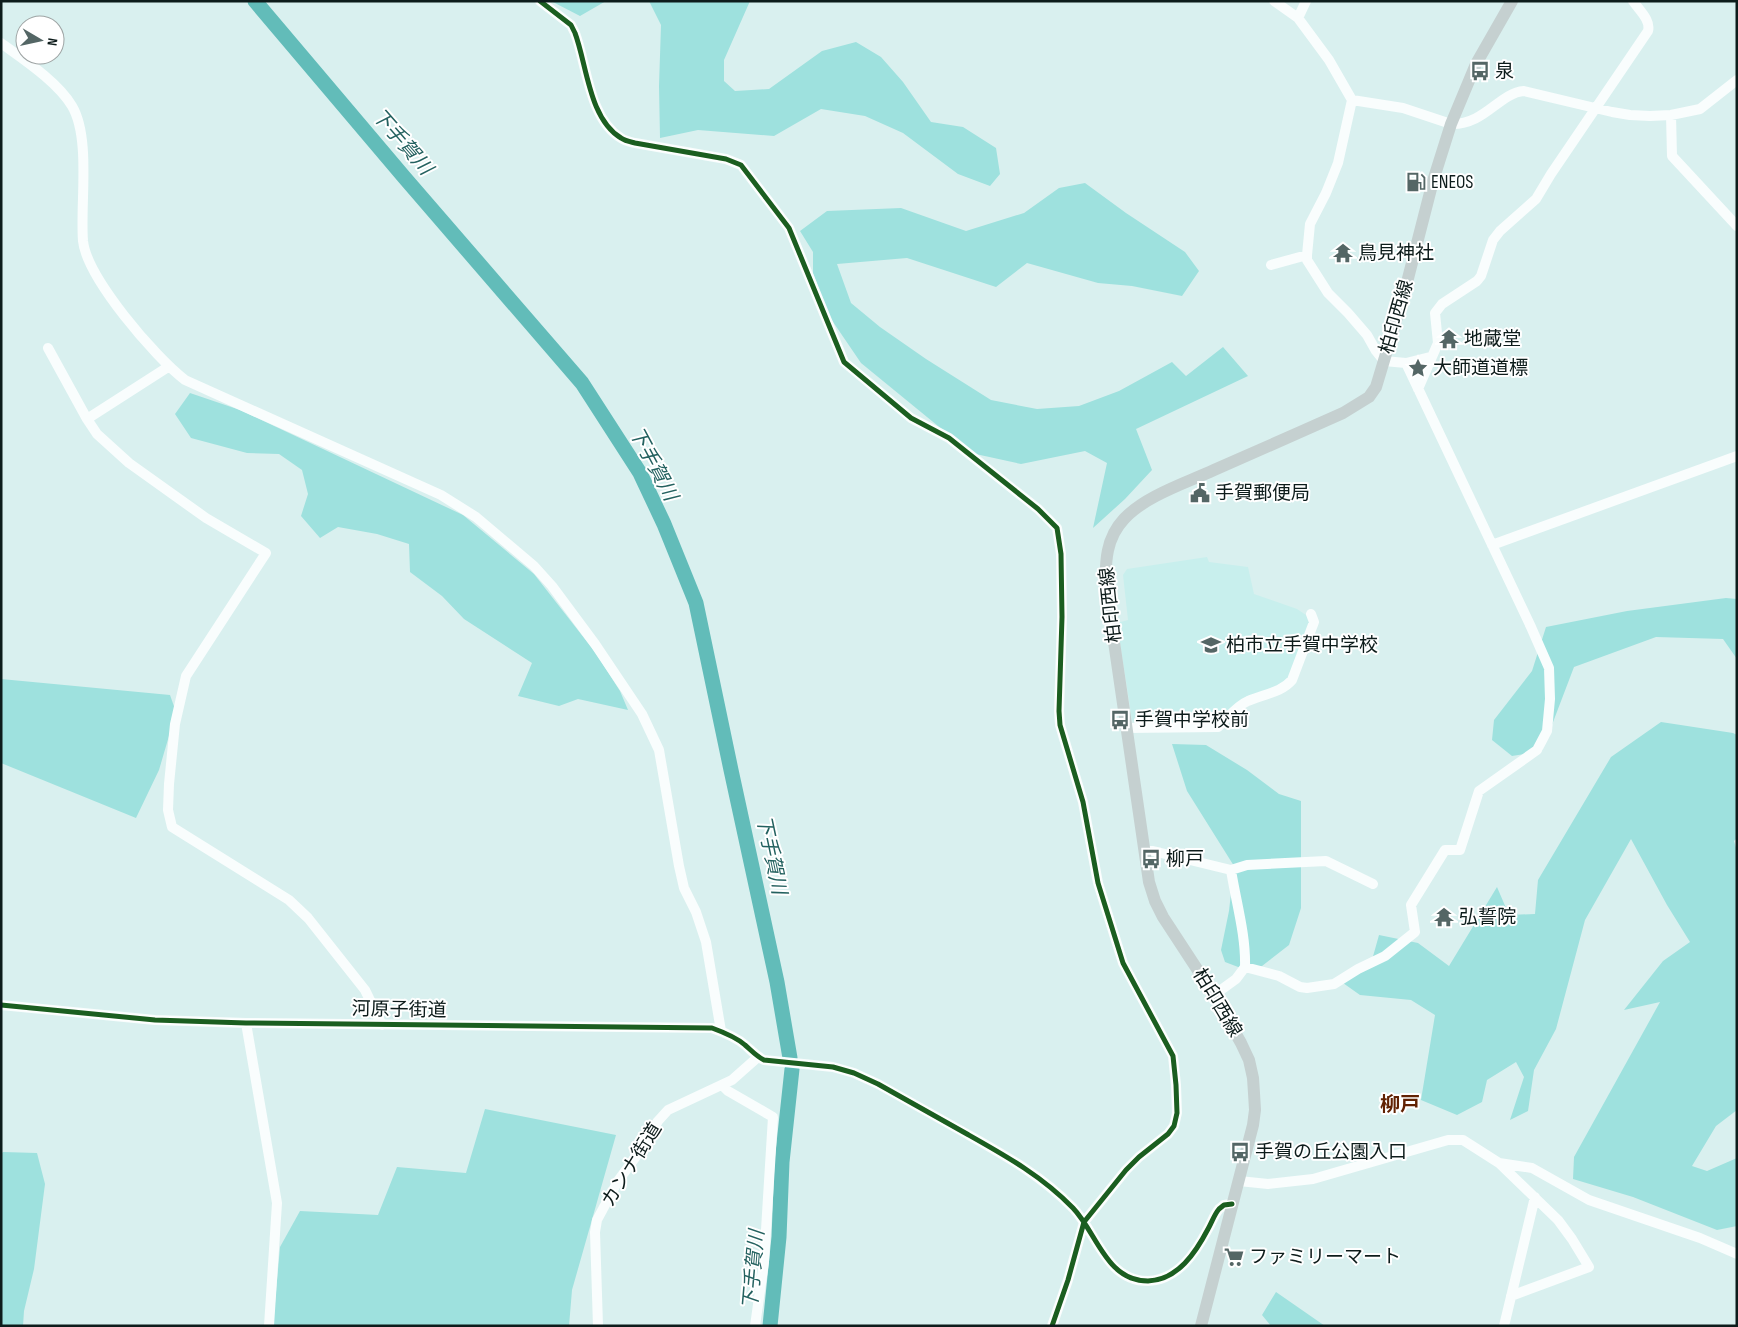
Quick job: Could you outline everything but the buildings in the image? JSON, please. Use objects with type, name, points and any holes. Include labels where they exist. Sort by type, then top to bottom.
[{"type":"main road","name":"柏印西線","points":[[1201,1326],[1255,1110],[1253,1078],[1249,1060],[1241,1043],[1214,995],[1163,917],[1155,900],[1144,851],[1106,587],[1106,554],[1116,530],[1135,509],[1157,496],[1358,405],[1376,388],[1433,181],[1451,124],[1476,64],[1512,1]]},
{"type":"street","points":[[540,1],[571,25],[576,33],[596,107],[610,130],[622,139],[635,143],[726,159],[741,165],[789,228],[844,362],[911,418],[949,438],[1038,509],[1057,528],[1061,554],[1062,617],[1060,725],[1083,802],[1098,884],[1123,963],[1173,1056],[1176,1113],[1174,1126],[1168,1134],[1126,1170],[1084,1222],[1068,1280],[1052,1326]]},
{"type":"street","points":[[1274,1],[1298,18],[1329,60],[1352,100],[1338,163],[1330,185],[1310,224],[1306,255],[1311,268],[1328,293],[1348,312],[1367,335],[1384,361],[1406,363],[1430,358]]},
{"type":"street","points":[[1298,18],[1306,1]]},
{"type":"street","points":[[1418,389],[1438,343],[1435,313],[1442,304],[1477,281],[1481,276],[1493,240],[1500,231],[1536,200],[1555,167],[1648,31],[1650,26],[1647,20],[1633,1]]},
{"type":"street","points":[[1,43],[44,76],[72,106],[79,125],[83,159],[83,239],[88,262],[114,302],[168,367],[185,380],[442,495],[476,517],[520,552],[552,586],[605,659],[642,714],[653,734],[661,764],[684,888],[696,912],[706,942],[721,1031]]},
{"type":"street","points":[[1352,100],[1403,108],[1451,124],[1473,120],[1519,91],[1630,115],[1671,115],[1700,108],[1737,80]]},
{"type":"street","points":[[1671,115],[1672,156],[1737,226]]},
{"type":"street","points":[[1271,265],[1306,255]]},
{"type":"street","points":[[48,348],[97,434],[129,463],[206,518],[266,553],[186,676],[176,724],[169,784],[168,810],[172,827],[290,900],[308,918],[365,990],[382,1025]]},
{"type":"street","points":[[1245,967],[1279,976],[1300,987],[1307,988],[1334,984],[1358,969],[1385,956],[1416,932],[1410,905],[1445,850],[1460,850],[1479,791],[1518,761],[1537,750],[1547,731],[1550,707],[1549,668],[1406,363]]},
{"type":"street","points":[[87,419],[168,367]]},
{"type":"street","points":[[1492,546],[1737,456]]},
{"type":"street","points":[[1126,728],[1218,727],[1238,707],[1248,701],[1287,686],[1292,680],[1314,622],[1311,614]]},
{"type":"street","points":[[1144,851],[1154,851],[1231,870],[1247,865],[1326,861],[1373,884]]},
{"type":"street","points":[[1214,995],[1236,979],[1245,967],[1242,933],[1231,870]]},
{"type":"street","name":"河原子街道","points":[[1,1005],[155,1020],[246,1023],[712,1028],[743,1044],[758,1057],[772,1062],[833,1067],[854,1073],[878,1084],[1024,1166],[1055,1190],[1074,1209],[1111,1264],[1122,1274],[1135,1279],[1156,1280],[1179,1270],[1190,1258],[1218,1209],[1224,1205],[1232,1204]]},
{"type":"street","points":[[246,1023],[277,1203],[269,1326]]},
{"type":"street","name":"カンナ街道","points":[[598,1326],[595,1232],[605,1203],[658,1121],[668,1110],[722,1086],[732,1080],[758,1057]]},
{"type":"street","points":[[722,1086],[728,1092],[773,1117],[764,1262],[755,1326]]},
{"type":"street","points":[[1238,1181],[1268,1184],[1313,1179],[1448,1140],[1463,1140],[1500,1163],[1558,1220],[1589,1267],[1511,1296]]},
{"type":"street","points":[[1500,1163],[1532,1168],[1589,1200],[1700,1238],[1737,1254]]},
{"type":"street","points":[[1504,1326],[1535,1197]]},
{"type":"shaded area","points":[[551,1],[606,1],[580,16]]},
{"type":"shaded area","points":[[649,1],[750,1],[724,60],[724,81],[735,91],[769,89],[822,51],[856,42],[881,57],[903,82],[931,122],[963,127],[996,148],[1000,174],[990,186],[958,174],[903,133],[865,116],[821,109],[774,136],[698,130],[660,138],[661,25]]},
{"type":"shaded area","points":[[1085,183],[1185,252],[1199,271],[1182,296],[1132,286],[1098,283],[1027,263],[996,287],[907,258],[837,264],[851,303],[880,327],[926,359],[991,400],[1037,409],[1079,406],[1119,391],[1172,362],[1186,376],[1223,347],[1248,376],[1136,429],[1152,470],[1125,499],[1093,528],[1107,463],[1085,451],[1021,464],[971,453],[861,363],[829,316],[813,273],[813,252],[800,231],[827,211],[901,208],[966,231],[1024,213],[1059,188]]},
{"type":"shaded area","points":[[190,393],[240,410],[463,515],[534,574],[595,652],[620,691],[628,710],[578,699],[559,706],[518,696],[532,663],[464,619],[442,596],[410,572],[409,544],[377,534],[338,527],[320,538],[301,516],[308,494],[302,470],[279,454],[247,453],[191,438],[175,414]]},
{"type":"shaded area","name":"柏市立手賀中学校","points":[[1207,557],[1209,562],[1248,567],[1254,594],[1297,609],[1309,617],[1311,622],[1288,680],[1220,722],[1137,725],[1132,720],[1117,623],[1128,620],[1123,575],[1127,569]]},
{"type":"shaded area","points":[[1726,598],[1737,599],[1737,659],[1723,639],[1656,637],[1574,667],[1542,751],[1512,756],[1492,740],[1494,720],[1532,671],[1546,627],[1627,611]]},
{"type":"shaded area","points":[[1,679],[170,695],[176,712],[159,770],[136,818],[1,763]]},
{"type":"shaded area","points":[[1661,722],[1737,735],[1737,838],[1734,841],[1737,851],[1737,1110],[1716,1126],[1692,1166],[1707,1171],[1737,1158],[1737,1226],[1717,1230],[1633,1197],[1573,1179],[1574,1157],[1660,1002],[1624,1010],[1663,961],[1690,942],[1667,905],[1631,839],[1585,920],[1556,1029],[1534,1070],[1528,1111],[1510,1120],[1524,1077],[1516,1062],[1487,1080],[1482,1102],[1457,1115],[1421,1100],[1435,1015],[1411,1000],[1360,995],[1343,983],[1372,960],[1379,935],[1418,943],[1449,966],[1497,887],[1509,915],[1535,914],[1538,880],[1611,757]]},
{"type":"shaded area","points":[[1172,744],[1206,745],[1247,770],[1279,794],[1301,801],[1301,908],[1289,945],[1262,966],[1246,970],[1225,962],[1221,950],[1229,911],[1234,866],[1187,791]]},
{"type":"shaded area","points":[[485,1109],[616,1135],[572,1290],[569,1326],[273,1326],[280,1247],[300,1211],[378,1215],[397,1167],[466,1173]]},
{"type":"shaded area","points":[[3,1152],[37,1153],[45,1184],[34,1269],[24,1311],[23,1326],[1,1326],[1,1154]]},
{"type":"shaded area","points":[[1276,1292],[1325,1326],[1271,1326],[1262,1315]]},
{"type":"waterway","name":"下手賀川","points":[[255,1],[582,383],[640,473],[664,524],[696,603],[777,982],[790,1058]]},
{"type":"waterway","name":"下手賀川","points":[[770,1326],[779,1237],[782,1162],[792,1069]]},
{"type":"cycle path","points":[[540,1],[571,25],[579,46],[590,90],[602,118],[610,129],[630,142],[726,159],[741,165],[789,228],[844,362],[911,418],[949,438],[1038,509],[1057,528],[1061,554],[1062,617],[1060,725],[1083,802],[1098,883],[1123,963],[1173,1056],[1177,1113],[1174,1126],[1168,1134],[1126,1170],[1084,1222],[1068,1280],[1052,1326]]},
{"type":"cycle path","points":[[1,1005],[155,1020],[246,1023],[712,1028],[738,1040],[764,1060],[833,1067],[854,1073],[878,1084],[996,1150],[1036,1176],[1073,1208],[1112,1264],[1122,1273],[1134,1279],[1148,1281],[1159,1279],[1177,1270],[1198,1247],[1219,1209],[1224,1205],[1232,1204]]},
{"type":"place","name":"泉","points":[[1480,71]]},
{"type":"place","name":"ENEOS","points":[[1416,182]]},
{"type":"place","name":"鳥見神社","points":[[1343,253]]},
{"type":"place","name":"地蔵堂","points":[[1449,339]]},
{"type":"place","name":"大師道道標","points":[[1418,368]]},
{"type":"place","name":"手賀郵便局","points":[[1200,493]]},
{"type":"place","name":"柏市立手賀中学校","points":[[1211,645]]},
{"type":"place","name":"手賀中学校前","points":[[1120,720]]},
{"type":"place","name":"柳戸","points":[[1151,859]]},
{"type":"place","name":"弘誓院","points":[[1444,917]]},
{"type":"place","name":"手賀の丘公園入口","points":[[1240,1152]]},
{"type":"place","name":"ファミリーマート","points":[[1234,1257]]},
{"type":"district","name":"柳戸","points":[[1400,1105]]}]
